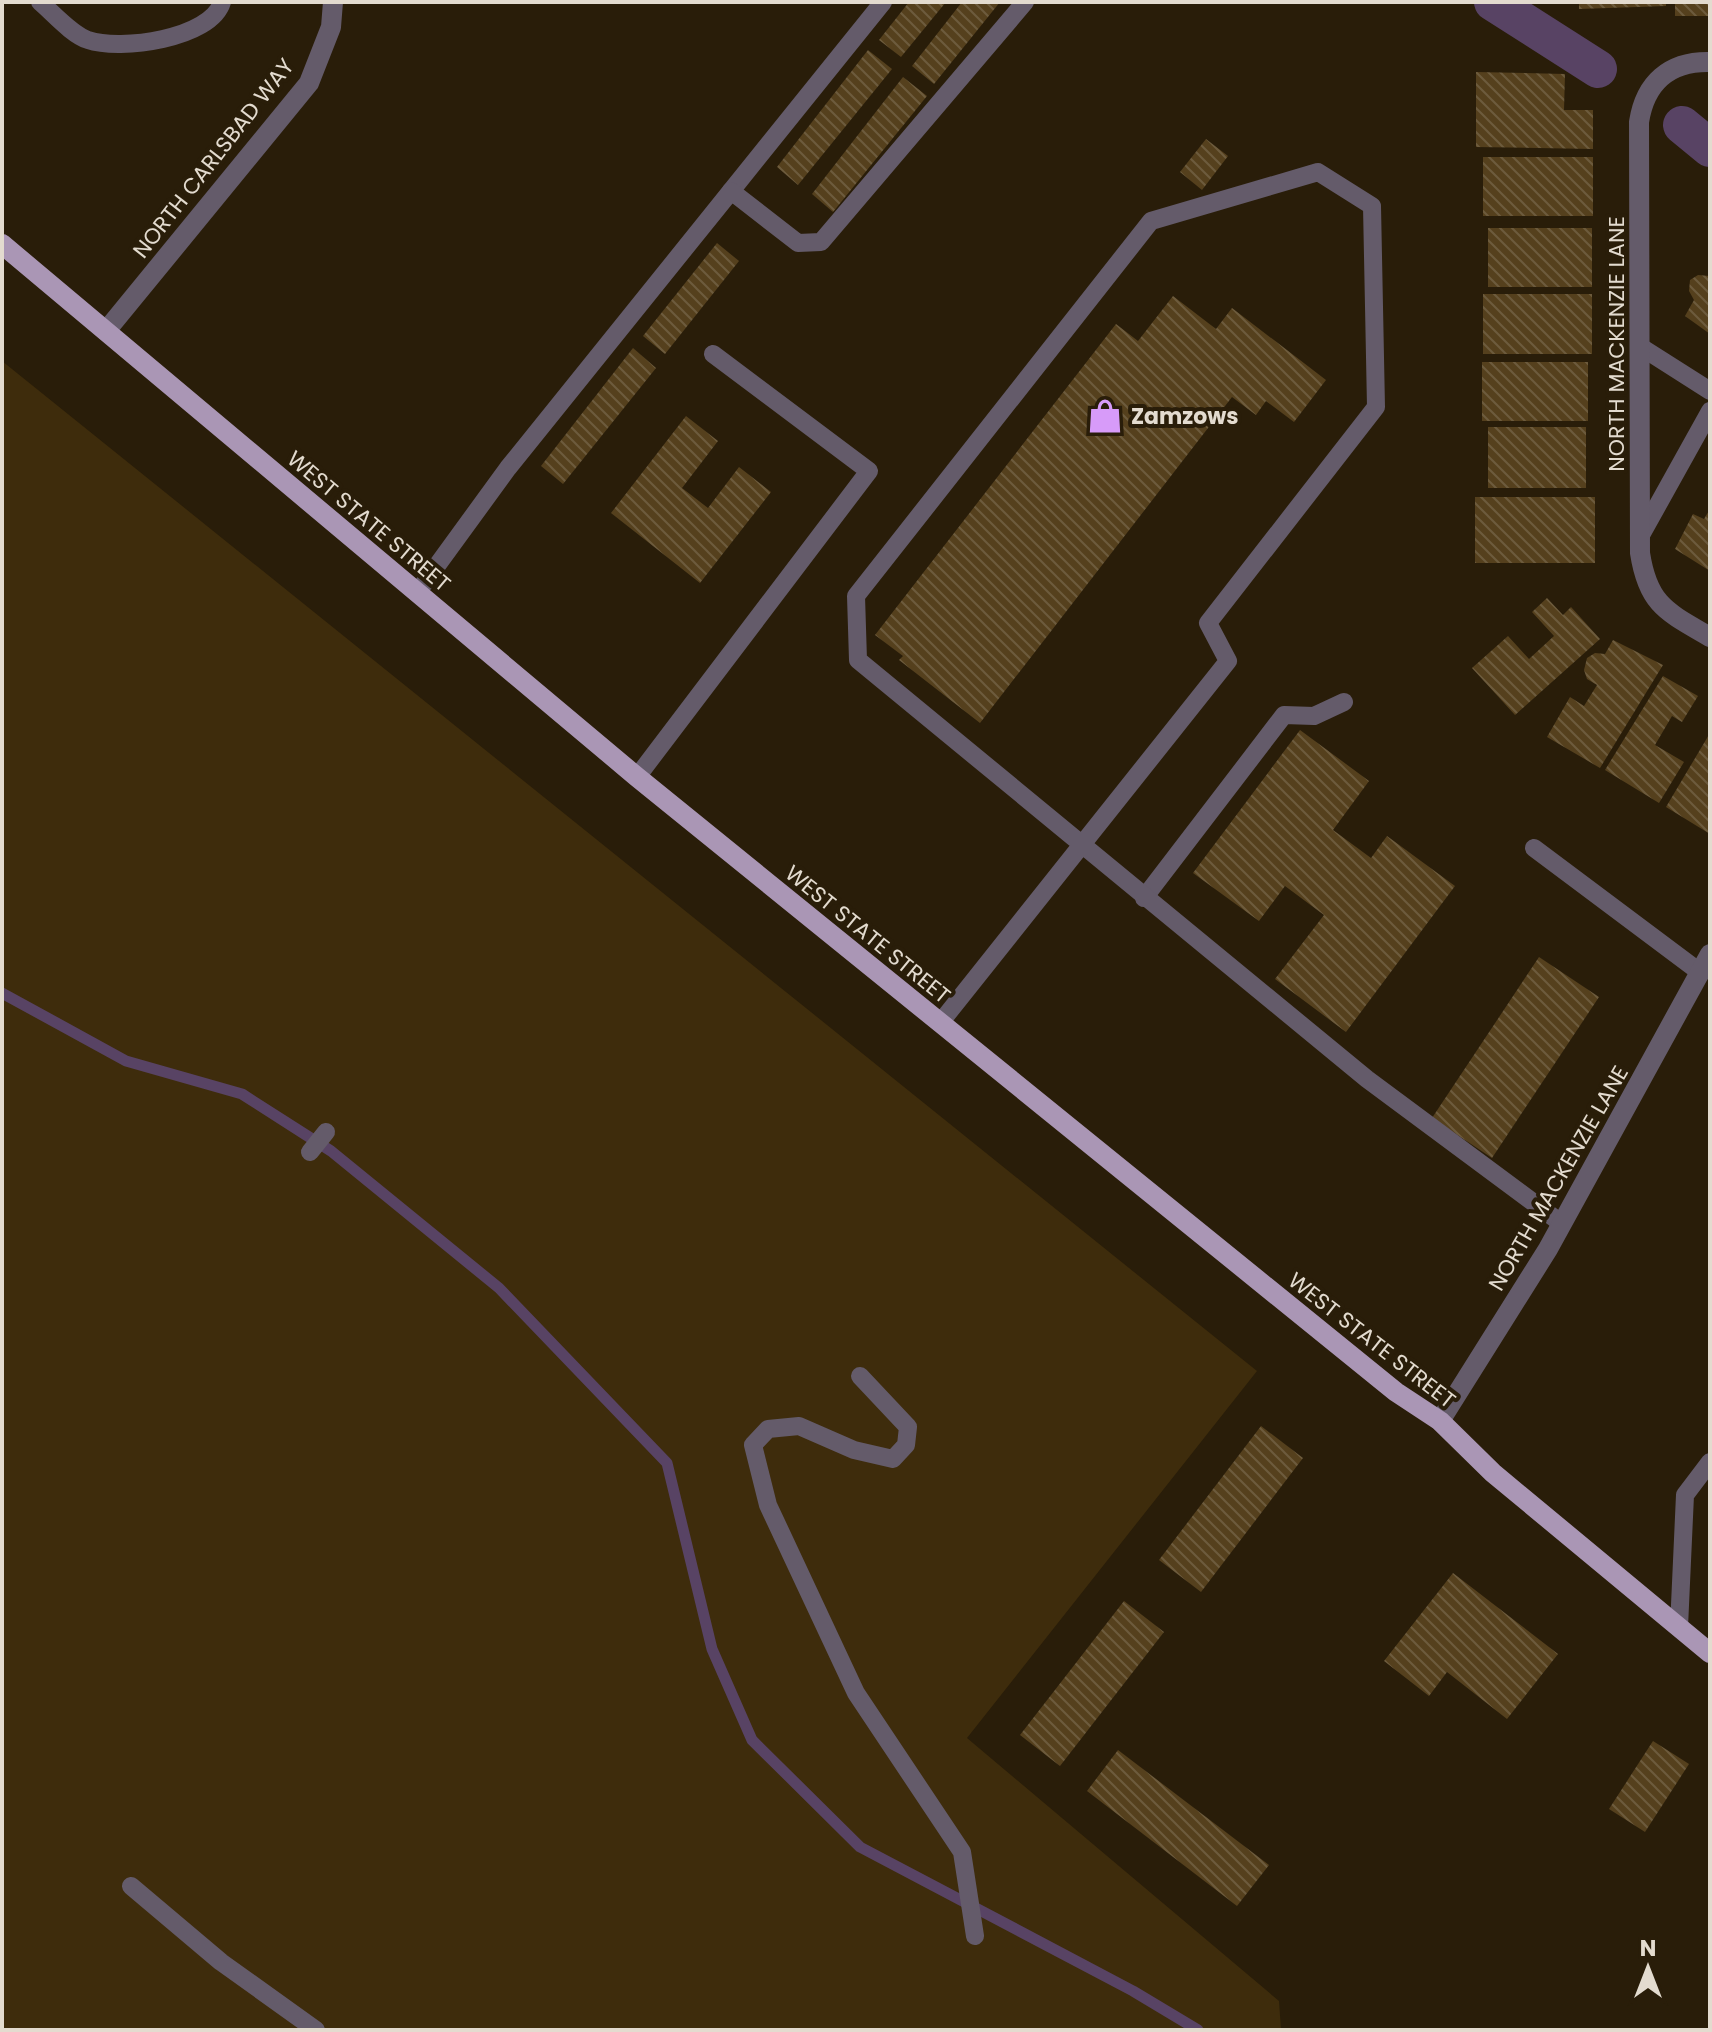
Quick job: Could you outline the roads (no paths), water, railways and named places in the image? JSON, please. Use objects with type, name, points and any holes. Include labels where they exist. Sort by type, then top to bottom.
[{"type":"main road","name":"WEST STATE STREET","points":[[2,244],[637,777],[1396,1392],[1440,1421],[1493,1473],[1710,1653]]},
{"type":"street","name":"NORTH CARLSBAD WAY","points":[[106,331],[309,83],[331,27],[333,2]]},
{"type":"street","name":"NORTH MACKENZIE LANE","points":[[1710,62],[1693,62],[1670,69],[1652,84],[1642,102],[1639,122],[1640,537],[1643,573],[1651,595],[1666,612],[1710,637]]},
{"type":"street","name":"NORTH MACKENZIE LANE","points":[[1440,1421],[1561,1223],[1705,964]]},
{"type":"lane","points":[[40,2],[86,40],[117,44],[183,36],[220,10],[222,2]]},
{"type":"lane","points":[[417,593],[508,468],[883,2]]},
{"type":"lane","points":[[731,191],[798,243],[821,242],[1025,2]]},
{"type":"lane","points":[[940,1023],[1081,847],[1228,661],[1208,623],[1376,407],[1372,206],[1318,172],[1151,221],[856,596],[858,660],[1081,847],[1367,1079],[1561,1223]]},
{"type":"lane","points":[[1641,347],[1710,391]]},
{"type":"lane","points":[[637,777],[869,471],[713,354]]},
{"type":"lane","points":[[1640,537],[1710,411]]},
{"type":"lane","points":[[1144,898],[1284,715],[1314,716],[1344,702]]},
{"type":"lane","points":[[1534,848],[1705,964]]},
{"type":"lane","points":[[310,1152],[326,1132]]},
{"type":"lane","points":[[860,1376],[908,1427],[906,1445],[893,1459],[854,1450],[799,1426],[768,1429],[753,1445],[768,1505],[856,1693],[962,1852],[975,1936]]},
{"type":"lane","points":[[1679,1627],[1685,1495],[1710,1462]]},
{"type":"lane","points":[[131,1886],[221,1962],[316,2030]]},
{"type":"waterway","points":[[1493,2],[1598,69]]},
{"type":"waterway","points":[[1682,125],[1710,148]]},
{"type":"waterway","points":[[2,993],[126,1061],[242,1094],[331,1151],[499,1288],[667,1463],[712,1649],[752,1740],[860,1847],[1133,1991],[1198,2030]]},
{"type":"place","name":"Zamzows","points":[[1105,416]]}]
